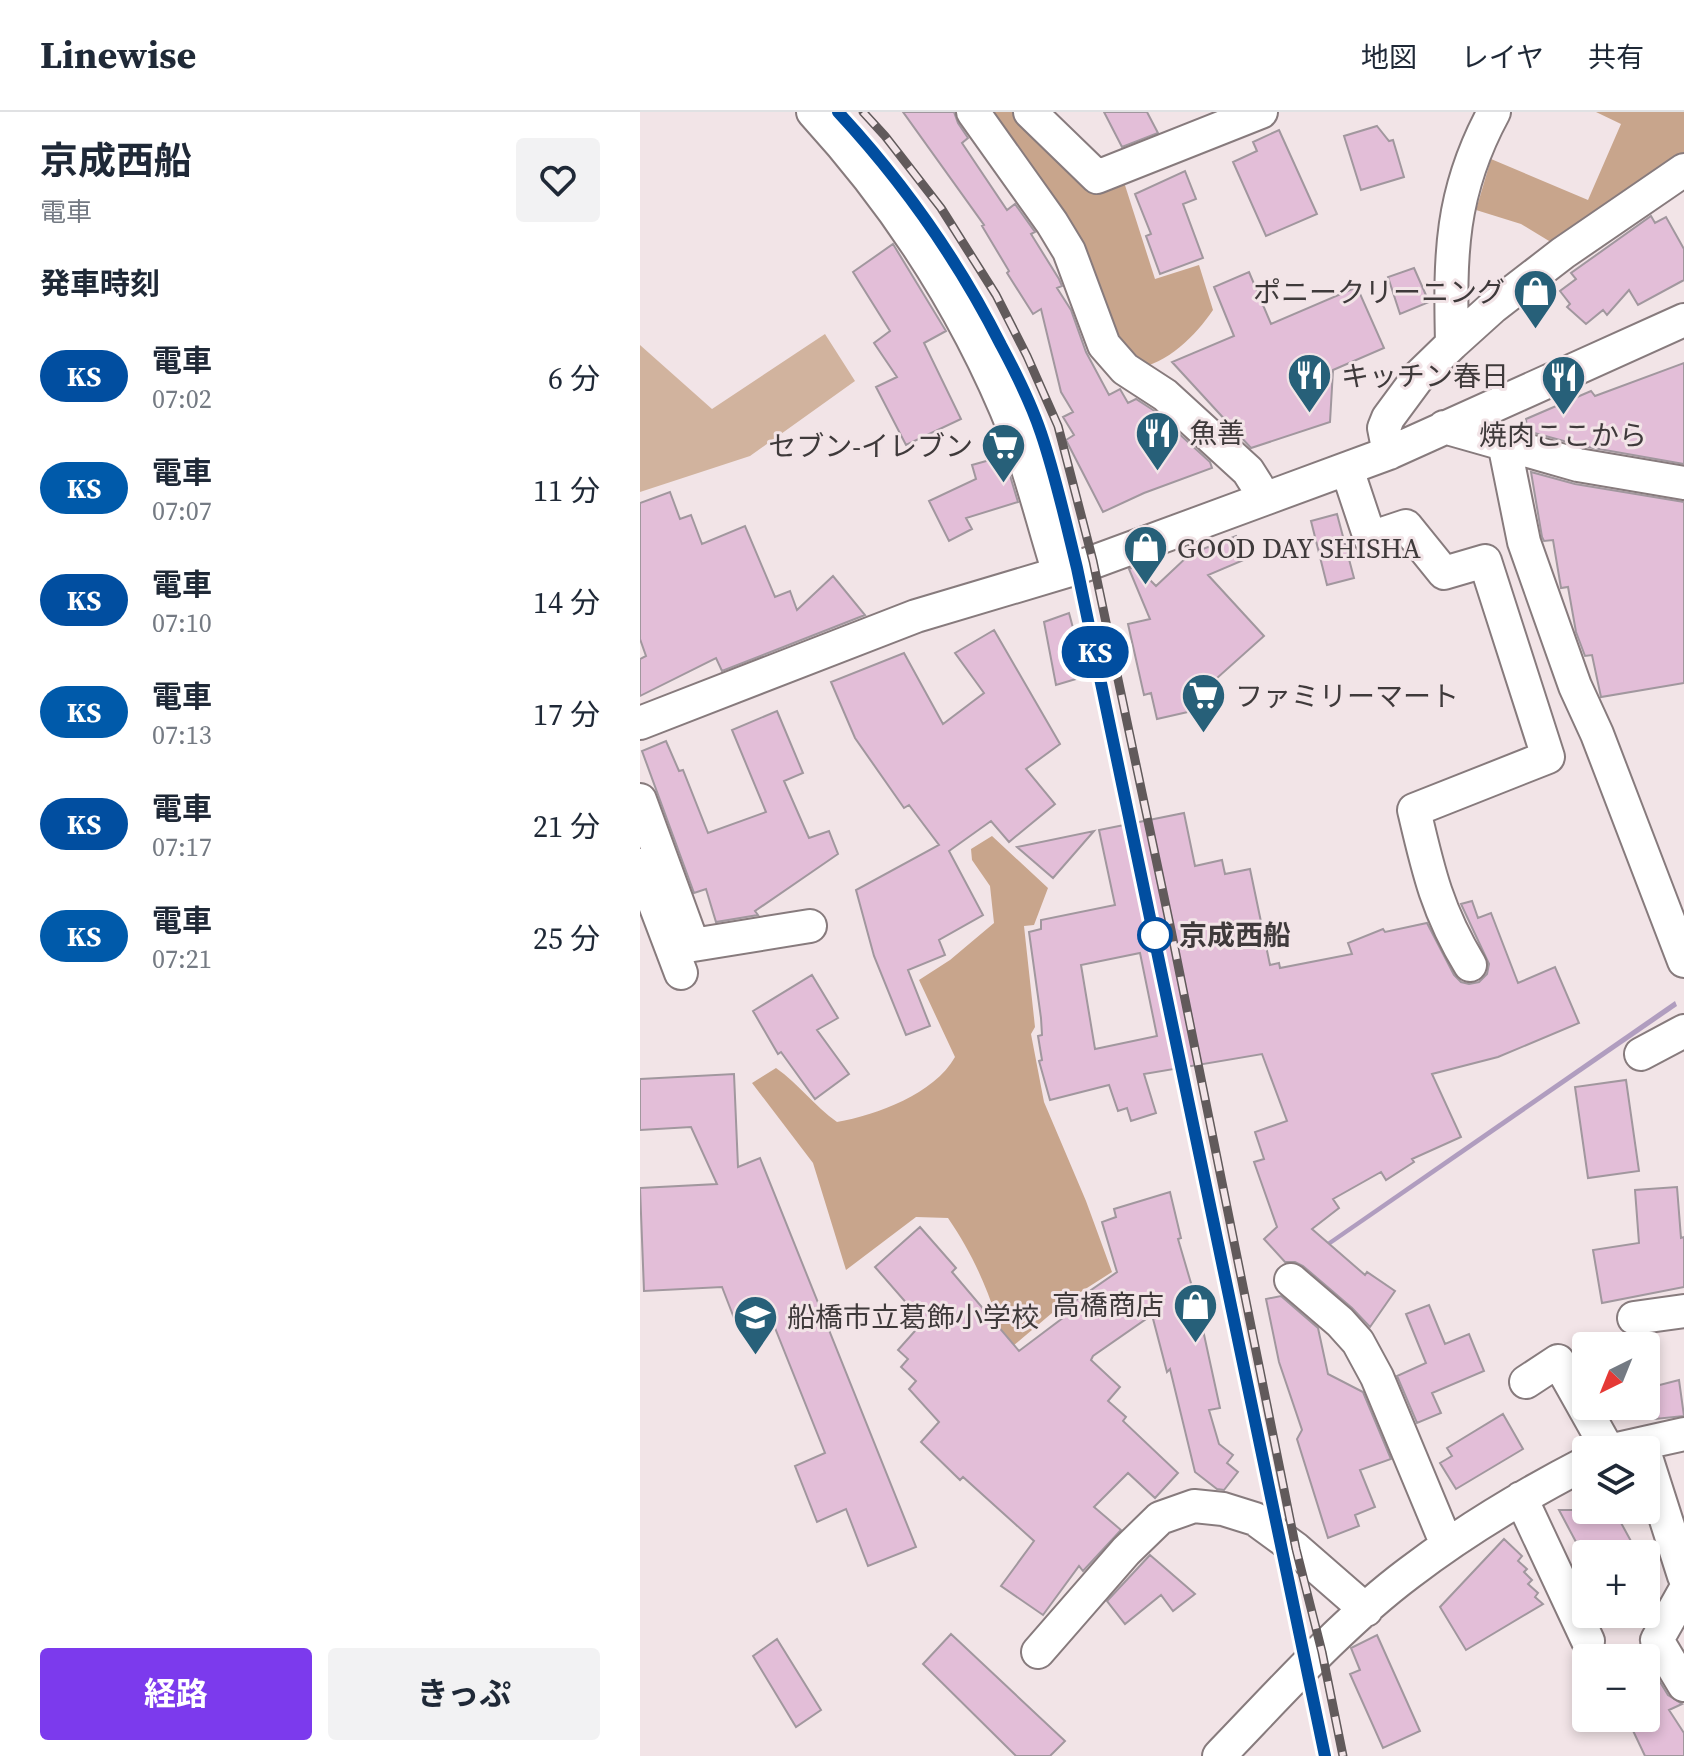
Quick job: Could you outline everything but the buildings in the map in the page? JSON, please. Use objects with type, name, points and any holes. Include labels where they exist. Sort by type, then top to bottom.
[{"type":"street","points":[[813,112],[857,161],[959,313],[1017,436],[1059,573]]},
{"type":"street","points":[[973,112],[1069,251],[1104,345],[1125,369],[1165,395],[1248,471],[1265,498]]},
{"type":"street","points":[[1030,112],[1097,177],[1261,112]]},
{"type":"street","points":[[1452,344],[1450,264],[1459,199],[1478,141],[1494,112]]},
{"type":"street","points":[[1389,453],[1384,428],[1388,418],[1419,376],[1452,344],[1493,307],[1563,253],[1684,170]]},
{"type":"street","points":[[640,723],[916,616],[1059,573],[1389,453],[1684,320]]},
{"type":"street","points":[[1444,427],[1578,465],[1684,483]]},
{"type":"street","points":[[1504,443],[1524,542],[1575,686],[1682,948]]},
{"type":"street","points":[[1347,469],[1370,538],[1406,526],[1444,573],[1485,561],[1548,757],[1414,810],[1431,883],[1448,929],[1470,965]]},
{"type":"street","points":[[640,800],[693,945],[810,926]]},
{"type":"street","points":[[640,865],[681,973]]},
{"type":"street","points":[[1641,1054],[1684,1031]]},
{"type":"street","points":[[1291,1280],[1340,1322],[1358,1342],[1377,1377],[1447,1545]]},
{"type":"street","points":[[1634,1318],[1684,1311]]},
{"type":"street","points":[[1526,1382],[1558,1361],[1619,1436]]},
{"type":"street","points":[[1660,1441],[1684,1434]]},
{"type":"street","points":[[1219,1756],[1291,1681],[1406,1574],[1521,1498],[1572,1471]]},
{"type":"street","points":[[1521,1498],[1588,1641]]},
{"type":"street","points":[[1038,1652],[1126,1551],[1160,1518],[1194,1506],[1223,1509],[1255,1519],[1296,1549],[1366,1610]]},
{"type":"street","points":[[1660,1520],[1684,1576]]},
{"type":"street","points":[[1684,1592],[1657,1640],[1684,1685]]},
{"type":"shaded area","points":[[983,112],[1019,112],[1123,179],[1155,279],[1199,265],[1213,310],[1180,347],[1158,361],[1135,368]]},
{"type":"shaded area","points":[[1596,112],[1684,112],[1684,159],[1554,244],[1521,224],[1476,210],[1491,159],[1588,200],[1621,124]]},
{"type":"shaded area","points":[[825,334],[855,381],[750,456],[640,492],[640,345],[712,409]]},
{"type":"shaded area","points":[[992,836],[1048,888],[1034,925],[1024,926],[1035,1027],[1031,1034],[1044,1102],[1112,1272],[1065,1302],[975,1378],[952,1359],[997,1319],[976,1267],[948,1218],[916,1217],[846,1270],[813,1163],[752,1083],[776,1068],[837,1122],[903,1101],[946,1070],[955,1057],[919,980],[950,960],[994,923],[990,886],[972,860],[971,849]]},
{"type":"shaded area","points":[[1675,1001],[1677,1006],[1303,1264],[1300,1261]]},
{"type":"railway","points":[[838,112],[899,183],[956,263],[1005,347],[1025,390],[1051,466],[1077,568],[1325,1756]]},
{"type":"railway","points":[[863,112],[941,208],[996,295],[1058,426],[1093,561],[1296,1549],[1322,1652],[1343,1756]]},
{"type":"train","name":"KS","points":[[838,112],[871,147],[926,218],[966,281],[1012,365],[1041,432],[1077,568],[1325,1756]]},
{"type":"place","name":"ポニークリーニング","points":[[1536,331]]},
{"type":"place","name":"キッチン春日","points":[[1310,415]]},
{"type":"place","name":"焼肉ここから","points":[[1563,417]]},
{"type":"place","name":"魚善","points":[[1158,472]]},
{"type":"place","name":"セブン-イレブン","points":[[1004,485]]},
{"type":"place","name":"GOOD DAY SHISHA","points":[[1146,587]]},
{"type":"place","name":"ファミリーマート","points":[[1204,735]]},
{"type":"place","name":"京成西船","points":[[1155,935]]},
{"type":"place","name":"高橋商店","points":[[1195,1344]]},
{"type":"place","name":"船橋市立葛飾小学校","points":[[756,1356]]}]
